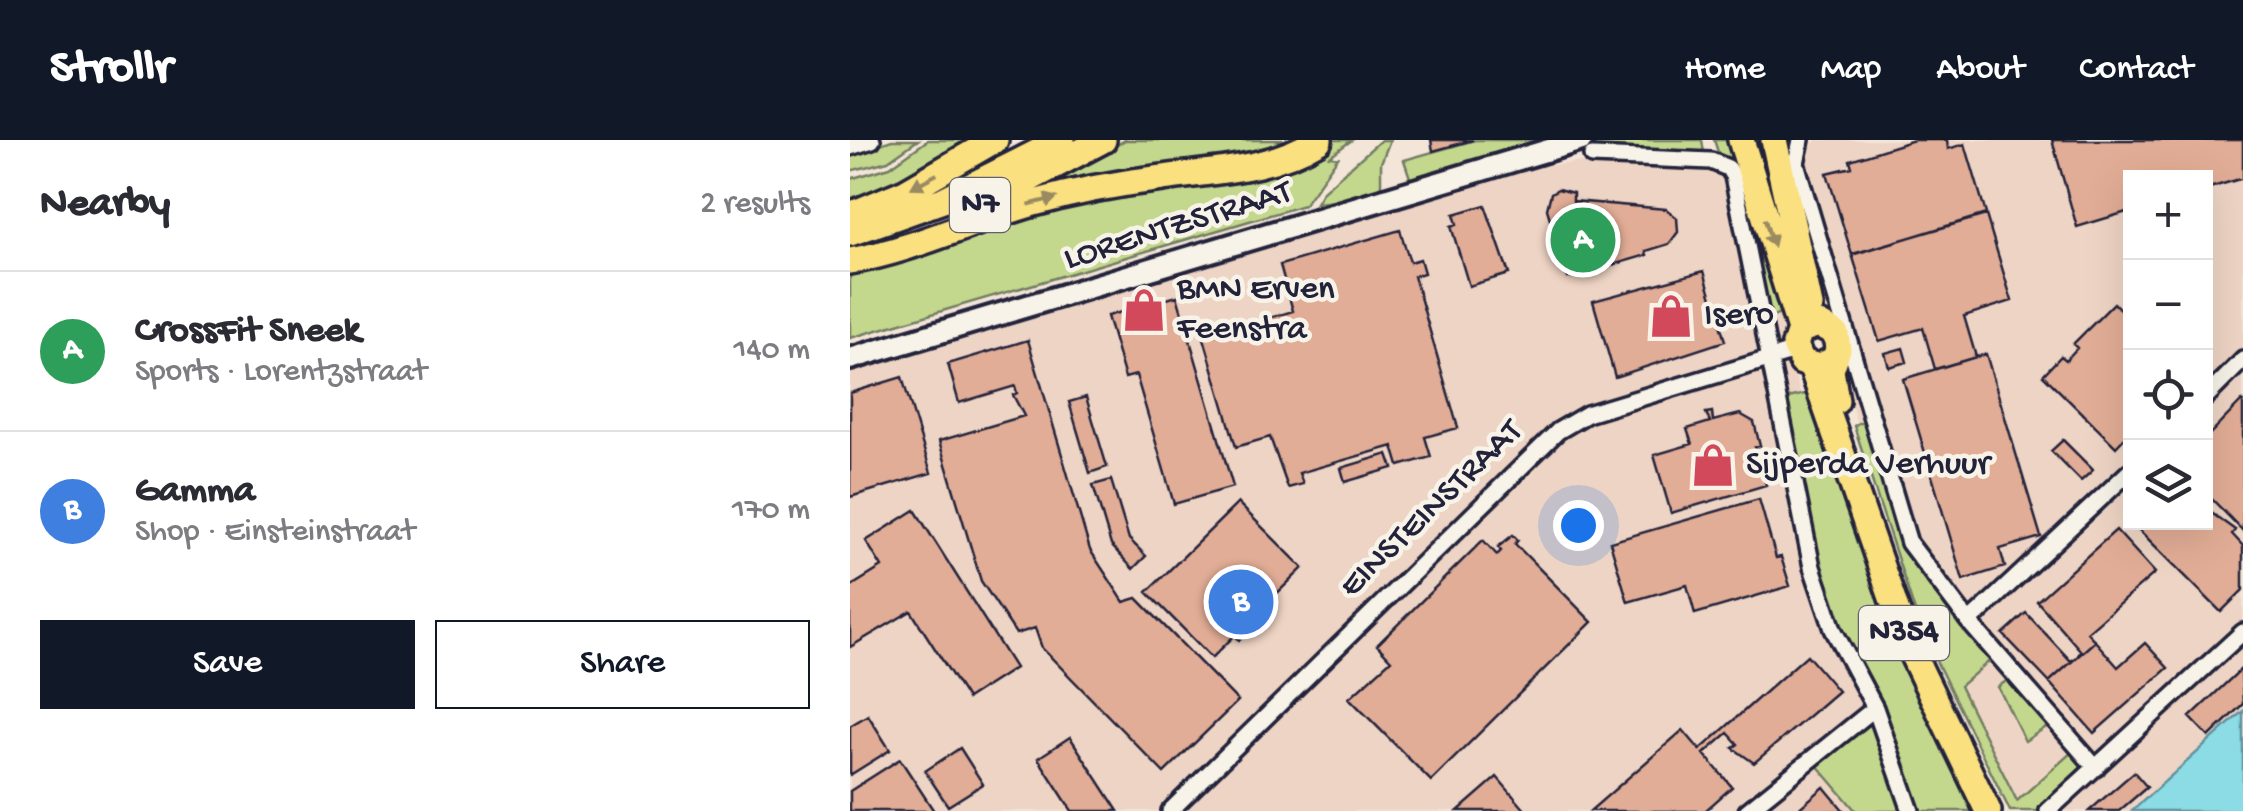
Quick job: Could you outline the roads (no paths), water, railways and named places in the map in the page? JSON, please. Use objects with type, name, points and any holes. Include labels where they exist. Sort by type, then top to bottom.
[{"type":"main road","name":"N7","points":[[850,214],[905,192],[994,140]]},
{"type":"main road","name":"N7","points":[[850,232],[942,200],[1062,140]]},
{"type":"main road","name":"N7","points":[[850,258],[959,216],[1103,140]]},
{"type":"main road","name":"N7","points":[[850,258],[892,254],[1034,203],[1164,178],[1248,168],[1288,156],[1318,140]]},
{"type":"main road","name":"N354","points":[[1741,140],[1909,647],[1988,811]]},
{"type":"main road","name":"N354","points":[[1779,151],[1796,226],[1812,347]]},
{"type":"street","points":[[850,148],[872,140]]},
{"type":"street","points":[[1801,140],[1779,151],[1908,543],[1969,622],[2096,768]]},
{"type":"street","name":"LORENTZSTRAAT","points":[[850,360],[1587,148],[1723,164],[1733,176],[1770,359]]},
{"type":"street","name":"EINSTEINSTRAAT","points":[[1170,811],[1558,430],[1587,414],[1812,347]]},
{"type":"street","points":[[1770,359],[1812,567],[1833,629],[1875,708],[1911,811]]},
{"type":"street","points":[[2213,390],[2243,360]]},
{"type":"street","points":[[1969,622],[2123,478]]},
{"type":"street","points":[[2048,811],[2243,632]]},
{"type":"street","points":[[1748,811],[1875,708]]},
{"type":"water","points":[[2243,711],[2243,811],[2132,811]]},
{"type":"place","name":"CrossFit Sneek","points":[[1583,240]]},
{"type":"place","name":"BMN Erven Feenstra","points":[[1144,310]]},
{"type":"place","name":"Isero","points":[[1671,316]]},
{"type":"place","name":"Sijperda Verhuur","points":[[1713,465]]},
{"type":"place","name":"Gamma","points":[[1241,602]]}]
